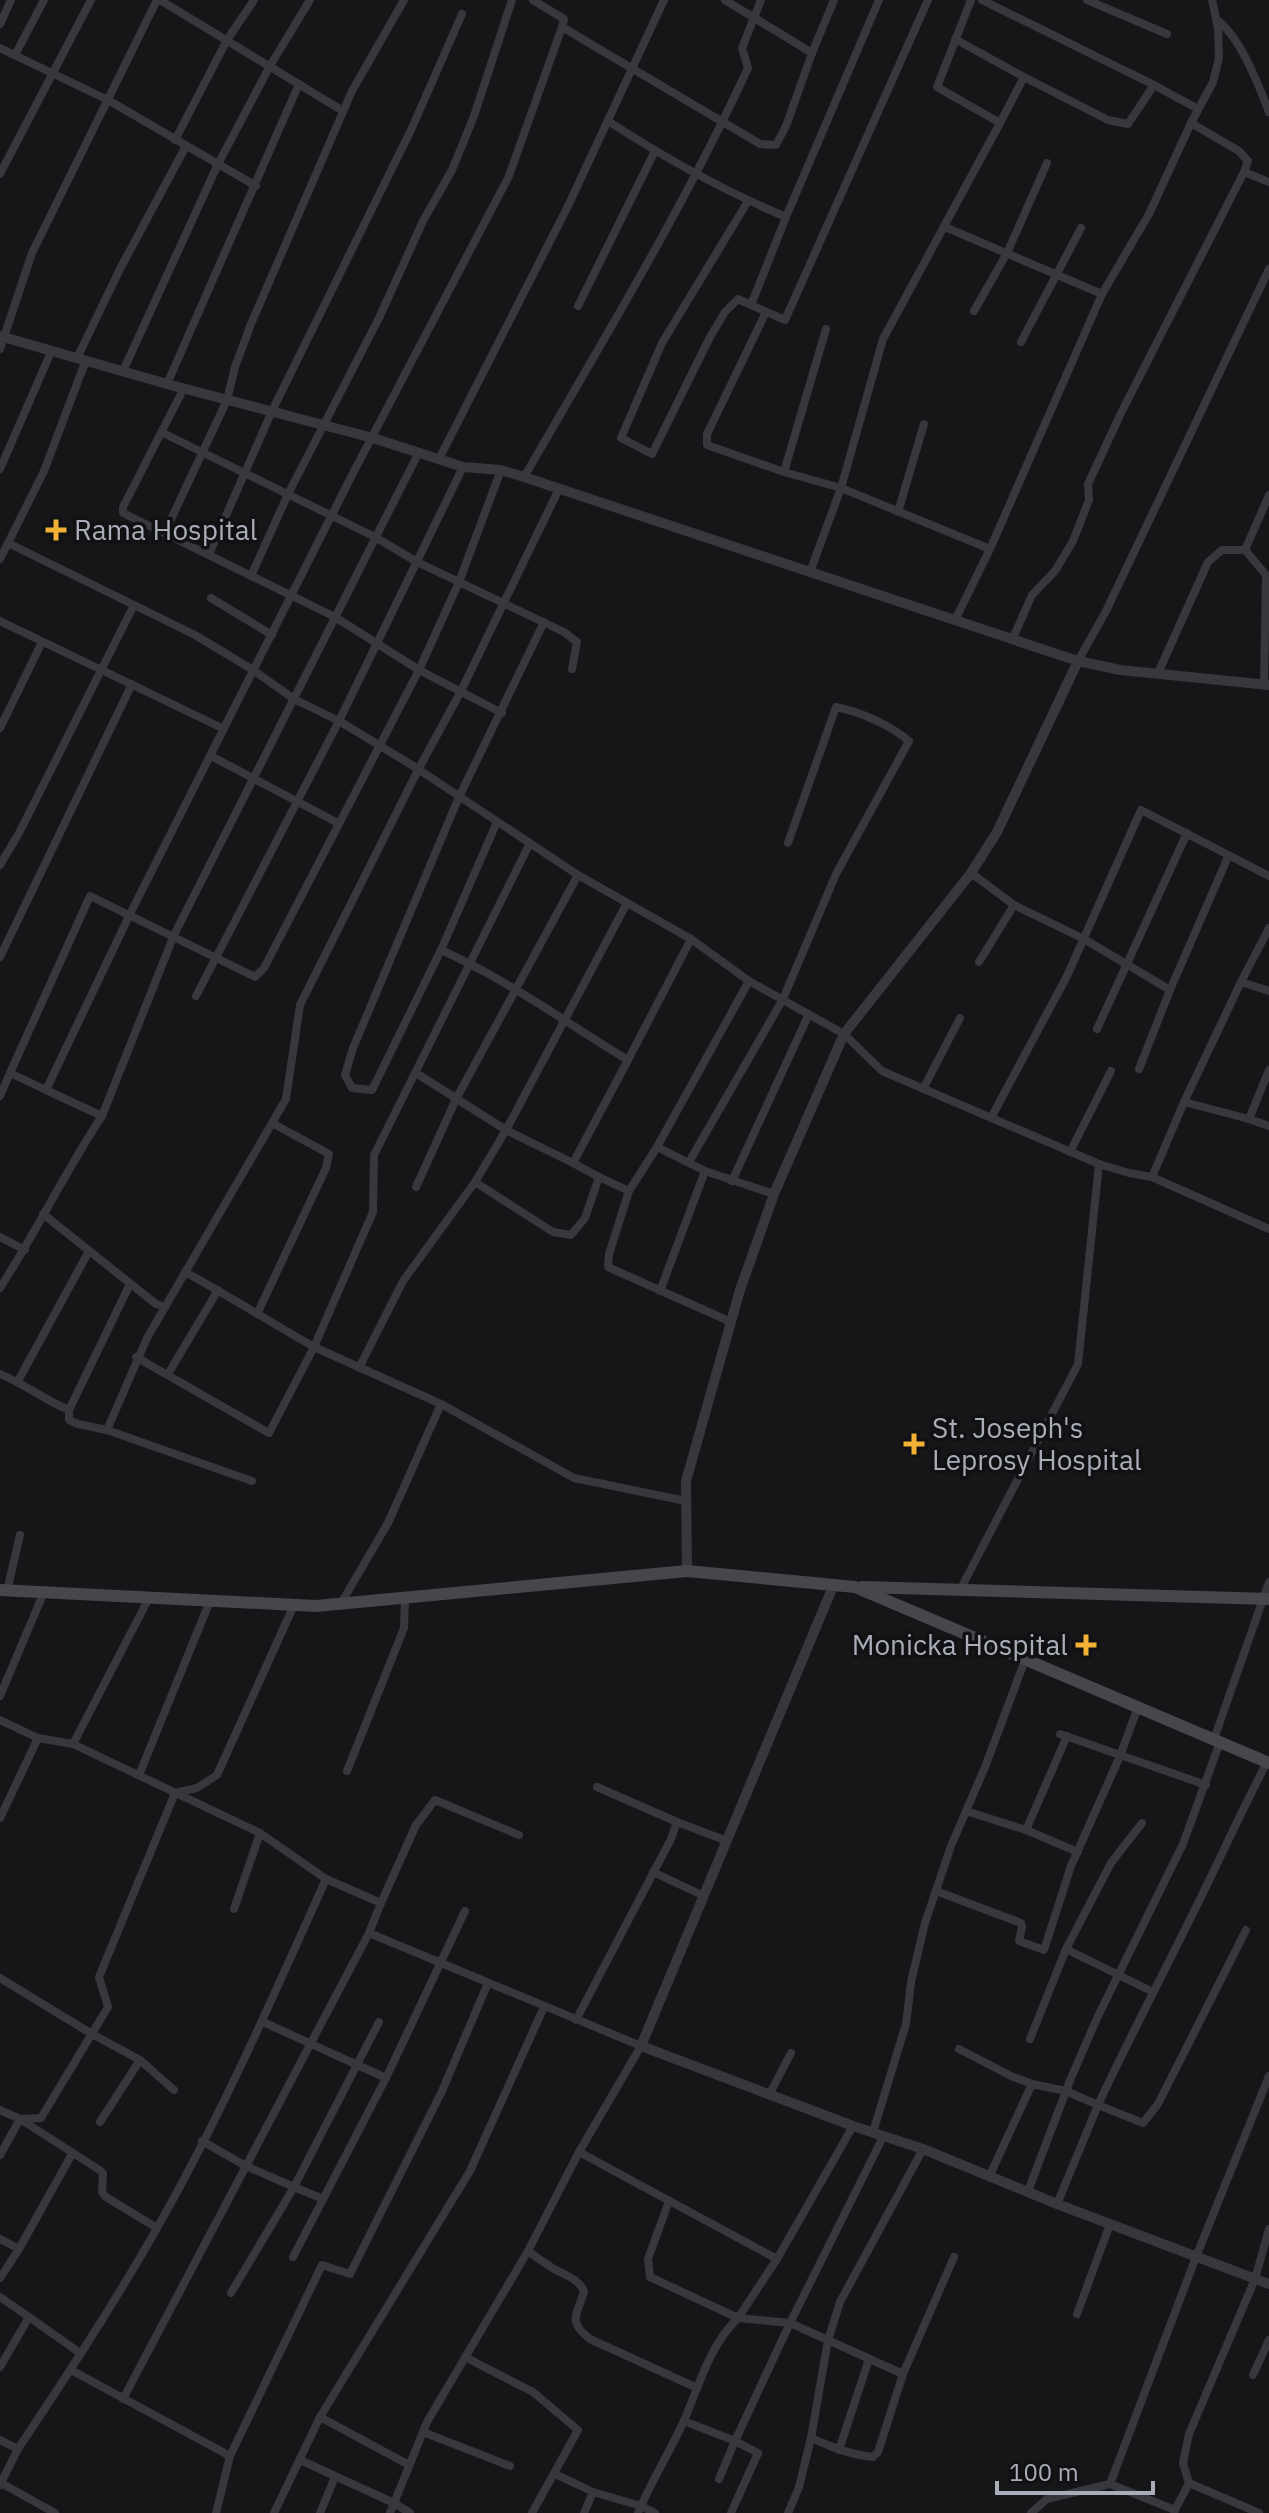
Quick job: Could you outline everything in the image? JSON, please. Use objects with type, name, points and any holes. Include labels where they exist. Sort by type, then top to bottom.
[{"type":"main road","points":[[4,1590],[340,1605],[687,1571],[855,1587],[1266,1599]]},
{"type":"main road","points":[[855,1587],[1268,1762]]},
{"type":"street","points":[[0,24],[11,0]]},
{"type":"street","points":[[15,55],[44,0]]},
{"type":"street","points":[[0,174],[91,0]]},
{"type":"street","points":[[0,349],[32,253],[158,0],[343,111]]},
{"type":"street","points":[[175,140],[227,40],[254,0]]},
{"type":"street","points":[[123,371],[218,164],[270,66],[310,0]]},
{"type":"street","points":[[165,532],[227,400],[251,324],[343,111],[404,0]]},
{"type":"street","points":[[251,576],[288,494],[379,318],[423,221],[452,170],[474,116],[512,0]]},
{"type":"street","points":[[46,1090],[130,914],[253,670],[509,176],[564,19],[533,0]]},
{"type":"street","points":[[439,459],[526,293],[664,0]]},
{"type":"street","points":[[725,0],[812,53]]},
{"type":"street","points":[[524,477],[663,237],[723,122],[748,68],[742,48],[761,0]]},
{"type":"street","points":[[562,27],[760,144],[776,145],[834,0]]},
{"type":"street","points":[[751,305],[879,0]]},
{"type":"street","points":[[748,201],[662,343],[621,438],[652,454],[725,312],[738,299],[785,320],[928,0]]},
{"type":"street","points":[[971,0],[937,87],[1000,123]]},
{"type":"street","points":[[982,0],[1198,109]]},
{"type":"street","points":[[1087,0],[1167,34]]},
{"type":"street","points":[[955,620],[990,549],[1102,294],[1149,214],[1213,82],[1219,58],[1212,0]]},
{"type":"street","points":[[209,554],[272,411],[411,130],[462,14]]},
{"type":"street","points":[[1216,19],[1226,27],[1256,80],[1269,112]]},
{"type":"street","points":[[955,39],[1108,120],[1128,124],[1154,85]]},
{"type":"street","points":[[0,48],[108,100],[256,186]]},
{"type":"street","points":[[810,572],[841,488],[883,339],[1024,77]]},
{"type":"street","points":[[167,384],[299,84]]},
{"type":"street","points":[[608,121],[697,174],[786,217]]},
{"type":"street","points":[[1013,638],[1032,595],[1055,571],[1073,541],[1089,500],[1088,484],[1248,161],[1239,151],[1191,123]]},
{"type":"street","points":[[0,559],[44,471],[82,359],[120,269],[186,146]]},
{"type":"street","points":[[578,306],[655,151]]},
{"type":"street","points":[[974,311],[1007,253],[1047,163]]},
{"type":"street","points":[[1244,172],[1269,182]]},
{"type":"street","points":[[945,227],[1102,294]]},
{"type":"street","points":[[1021,342],[1081,228]]},
{"type":"street","points":[[687,1571],[686,1481],[740,1290],[774,1194],[844,1034],[971,873],[997,832],[1269,269]]},
{"type":"street","points":[[766,312],[707,434],[707,445],[841,488],[990,549]]},
{"type":"street","points":[[784,472],[826,329]]},
{"type":"street","points":[[2,336],[167,384],[373,438],[463,467],[501,470],[1078,661],[1120,670],[1267,685],[1266,575],[1245,550],[1222,550],[1208,562],[1158,673]]},
{"type":"street","points":[[0,469],[51,352]]},
{"type":"street","points":[[184,388],[123,507],[123,513],[335,617],[419,670],[502,713]]},
{"type":"street","points":[[898,512],[924,424]]},
{"type":"street","points":[[163,433],[375,537],[417,562],[564,632],[577,642],[572,669]]},
{"type":"street","points":[[0,1288],[102,1116],[174,935],[419,452]]},
{"type":"street","points":[[196,996],[339,721],[463,467]]},
{"type":"street","points":[[0,1096],[90,896],[255,977],[264,968],[419,670],[459,582],[501,470]]},
{"type":"street","points":[[107,1430],[136,1357],[286,1099],[300,1005],[461,691],[559,489]]},
{"type":"street","points":[[1245,550],[1269,495]]},
{"type":"street","points":[[8,543],[195,635],[294,699],[339,721],[578,875],[691,939],[749,981],[844,1034],[882,1071],[1099,1164],[1152,1177],[1269,1229]]},
{"type":"street","points":[[211,598],[272,635]]},
{"type":"street","points":[[0,865],[134,605]]},
{"type":"street","points":[[0,621],[224,729]]},
{"type":"street","points":[[497,822],[441,950],[372,1090],[352,1088],[345,1075],[353,1048],[459,797],[544,622]]},
{"type":"street","points":[[0,728],[42,642]]},
{"type":"street","points":[[0,957],[132,684]]},
{"type":"street","points":[[689,1162],[783,999],[836,874],[909,741],[851,710],[836,707],[788,843]]},
{"type":"street","points":[[211,756],[338,823]]},
{"type":"street","points":[[991,1118],[1067,976],[1141,810],[1269,876]]},
{"type":"street","points":[[1097,1029],[1187,833]]},
{"type":"street","points":[[136,1357],[269,1433],[314,1347],[373,1212],[374,1155],[530,843]]},
{"type":"street","points":[[1139,1069],[1228,857]]},
{"type":"street","points":[[971,873],[1014,905],[1084,939],[1170,990]]},
{"type":"street","points":[[416,1187],[456,1099],[578,875]]},
{"type":"street","points":[[359,1368],[403,1281],[475,1182],[506,1130],[627,903]]},
{"type":"street","points":[[979,962],[1014,905]]},
{"type":"street","points":[[1152,1177],[1184,1102],[1269,928]]},
{"type":"street","points":[[573,1163],[691,939]]},
{"type":"street","points":[[441,950],[518,989],[628,1060]]},
{"type":"street","points":[[731,1322],[608,1267],[609,1254],[629,1191],[657,1147],[749,981]]},
{"type":"street","points":[[1241,982],[1269,991]]},
{"type":"street","points":[[732,1181],[808,1016]]},
{"type":"street","points":[[923,1089],[960,1018]]},
{"type":"street","points":[[1249,1119],[1269,1070]]},
{"type":"street","points":[[1070,1152],[1111,1071]]},
{"type":"street","points":[[10,1073],[102,1116]]},
{"type":"street","points":[[416,1073],[506,1130],[629,1191]]},
{"type":"street","points":[[1184,1102],[1269,1126]]},
{"type":"street","points":[[257,1314],[326,1168],[329,1154],[272,1123]]},
{"type":"street","points":[[657,1147],[705,1171],[774,1194]]},
{"type":"street","points":[[960,1590],[1078,1364],[1099,1164]]},
{"type":"street","points":[[660,1291],[705,1171]]},
{"type":"street","points":[[475,1182],[553,1232],[571,1235],[585,1218],[599,1177]]},
{"type":"street","points":[[43,1214],[156,1304],[165,1307]]},
{"type":"street","points":[[0,1237],[25,1250]]},
{"type":"street","points":[[18,1381],[89,1251]]},
{"type":"street","points":[[185,1272],[314,1347],[441,1404],[574,1478],[686,1501]]},
{"type":"street","points":[[130,1284],[69,1410],[69,1420],[107,1430],[252,1481]]},
{"type":"street","points":[[168,1374],[218,1290]]},
{"type":"street","points":[[0,1374],[69,1410]]},
{"type":"street","points":[[340,1605],[388,1523],[441,1404]]},
{"type":"street","points":[[4,1590],[20,1535]]},
{"type":"street","points":[[1028,2191],[1066,2091],[1118,1975],[1183,1844],[1206,1785],[1217,1740],[1266,1599],[1269,1582]]},
{"type":"street","points":[[390,2513],[423,2432],[528,2251],[579,2152],[641,2046],[834,1584]]},
{"type":"street","points":[[0,1696],[44,1592]]},
{"type":"street","points":[[73,1744],[149,1598]]},
{"type":"street","points":[[347,1771],[404,1628],[405,1599]]},
{"type":"street","points":[[139,1775],[210,1601]]},
{"type":"street","points":[[175,1793],[197,1788],[217,1775],[294,1605]]},
{"type":"street","points":[[719,2479],[878,2134],[906,2024],[911,1982],[925,1923],[951,1846],[1025,1660]]},
{"type":"street","points":[[936,1891],[1021,1923],[1019,1941],[1044,1950],[1061,1894],[1138,1707]]},
{"type":"street","points":[[0,1720],[38,1738],[73,1744],[260,1833],[326,1879],[381,1903]]},
{"type":"street","points":[[1026,1830],[1064,1735],[1206,1785]]},
{"type":"street","points":[[0,1818],[4,1802],[38,1738]]},
{"type":"street","points":[[1057,2204],[1098,2105],[1268,1762]]},
{"type":"street","points":[[597,1787],[727,1841]]},
{"type":"street","points":[[20,2119],[41,2118],[108,2007],[99,1977],[175,1793]]},
{"type":"street","points":[[123,2399],[369,1933],[416,1825],[435,1800],[519,1835]]},
{"type":"street","points":[[966,1811],[1026,1830],[1078,1852]]},
{"type":"street","points":[[576,2020],[677,1822]]},
{"type":"street","points":[[1030,2039],[1066,1949],[1111,1863],[1142,1823]]},
{"type":"street","points":[[234,1909],[260,1833]]},
{"type":"street","points":[[653,1872],[704,1896]]},
{"type":"street","points":[[55,2513],[42,2510],[0,2484],[18,2449],[71,2370],[157,2228],[263,2022],[326,1879]]},
{"type":"street","points":[[293,2257],[386,2078],[465,1911]]},
{"type":"street","points":[[959,2049],[1032,2084],[1066,2091],[1143,2123],[1158,2104],[1246,1930]]},
{"type":"street","points":[[369,1933],[641,2046],[853,2126],[923,2149],[1057,2204],[1269,2284]]},
{"type":"street","points":[[1066,1949],[1153,1992]]},
{"type":"street","points":[[0,1978],[140,2060],[174,2090]]},
{"type":"street","points":[[216,2513],[230,2456],[322,2265],[350,2274],[442,2091],[488,1983]]},
{"type":"street","points":[[274,2513],[320,2417],[470,2171],[544,2007]]},
{"type":"street","points":[[263,2022],[386,2078]]},
{"type":"street","points":[[231,2293],[294,2187],[379,2022]]},
{"type":"street","points":[[769,2095],[791,2053]]},
{"type":"street","points":[[100,2122],[140,2060]]},
{"type":"street","points":[[1110,2484],[1269,2076]]},
{"type":"street","points":[[989,2177],[1032,2084]]},
{"type":"street","points":[[0,2110],[20,2119],[103,2173],[102,2192],[106,2197],[157,2228]]},
{"type":"street","points":[[0,2155],[20,2119]]},
{"type":"street","points":[[640,2510],[684,2421],[695,2387],[724,2331],[738,2318],[777,2259],[853,2126]]},
{"type":"street","points":[[202,2141],[246,2166],[323,2199]]},
{"type":"street","points":[[788,2513],[799,2487],[828,2340],[840,2302],[923,2149]]},
{"type":"street","points":[[579,2152],[777,2259]]},
{"type":"street","points":[[0,2278],[72,2154]]},
{"type":"street","points":[[669,2201],[648,2259],[650,2277],[738,2318],[790,2323],[903,2374]]},
{"type":"street","points":[[1077,2314],[1110,2224]]},
{"type":"street","points":[[1031,2513],[1047,2499],[1110,2484],[1174,2511],[1189,2483],[1183,2463],[1189,2434],[1255,2279],[1269,2229]]},
{"type":"street","points":[[0,2239],[19,2249]]},
{"type":"street","points":[[528,2251],[582,2286],[584,2291],[574,2322],[577,2329],[590,2339],[695,2387]]},
{"type":"street","points":[[811,2438],[839,2450],[873,2457],[878,2452],[903,2374],[954,2257]]},
{"type":"street","points":[[0,2297],[80,2353]]},
{"type":"street","points":[[0,2367],[29,2317]]},
{"type":"street","points":[[1253,2375],[1269,2340]]},
{"type":"street","points":[[465,2357],[533,2392],[578,2430],[532,2513]]},
{"type":"street","points":[[839,2450],[869,2359]]},
{"type":"street","points":[[71,2370],[230,2456]]},
{"type":"street","points":[[320,2417],[409,2465]]},
{"type":"street","points":[[684,2421],[758,2453],[731,2513]]},
{"type":"street","points":[[423,2432],[510,2466]]},
{"type":"street","points":[[0,2440],[18,2449]]},
{"type":"street","points":[[300,2460],[410,2513]]},
{"type":"street","points":[[555,2474],[593,2492],[655,2513]]},
{"type":"street","points":[[320,2513],[335,2477]]},
{"type":"street","points":[[1189,2483],[1259,2513]]},
{"type":"street","points":[[584,2513],[593,2492]]},
{"type":"place","name":"Rama Hospital","points":[[56,530]]},
{"type":"place","name":"St. Joseph's Leprosy Hospital","points":[[914,1444]]},
{"type":"place","name":"Monicka Hospital","points":[[1086,1645]]}]
